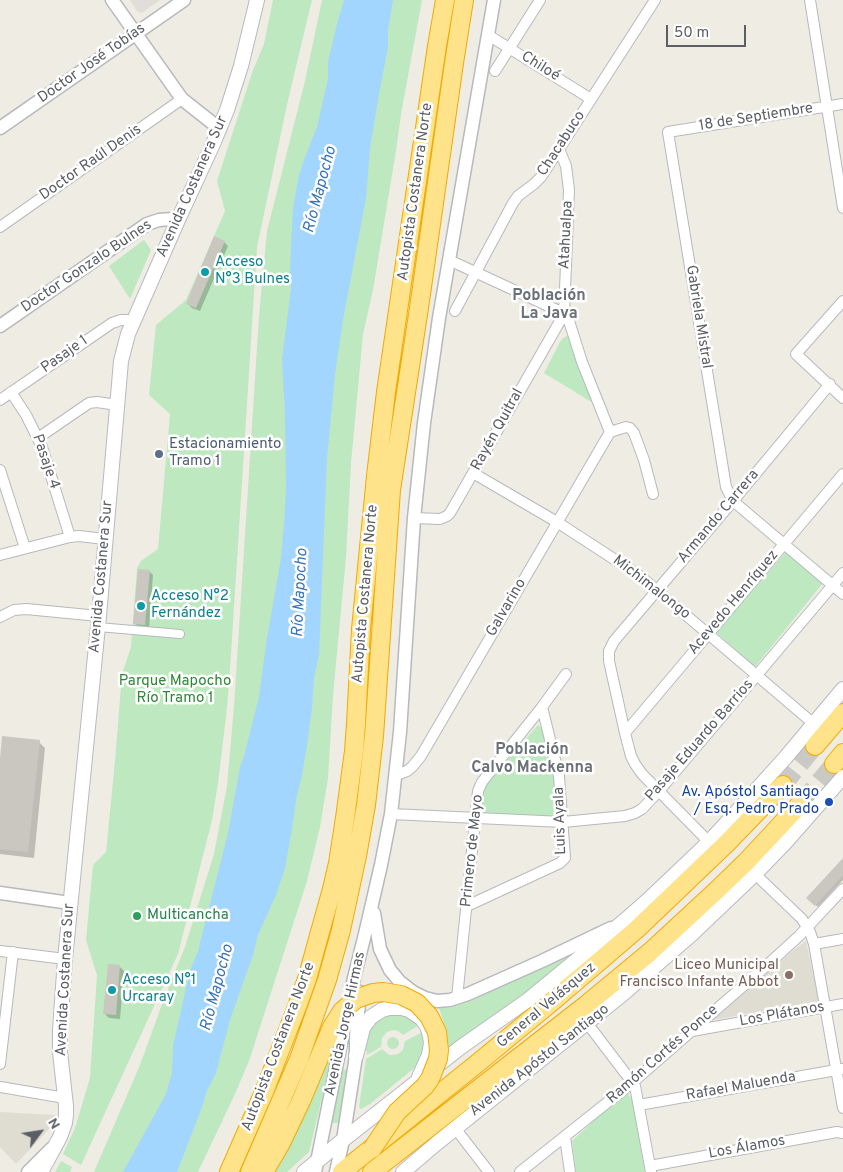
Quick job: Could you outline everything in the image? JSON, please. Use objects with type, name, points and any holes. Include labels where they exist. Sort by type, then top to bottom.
[{"type":"highway","name":"Autopista Costanera Norte","points":[[229,1172],[264,1092],[307,979],[338,863],[353,759],[361,629],[386,392],[445,0]]},
{"type":"highway","name":"Autopista Costanera Norte","points":[[250,1172],[295,1068],[327,980],[342,930],[357,856],[366,805],[374,736],[391,490],[464,0]]},
{"type":"highway","points":[[815,746],[843,713]]},
{"type":"highway","name":"General Velásquez","points":[[342,1172],[547,1006],[636,930],[720,850],[783,785]]},
{"type":"highway","name":"General Velásquez","points":[[377,1167],[586,1005],[650,952],[717,890],[802,802]]},
{"type":"highway","points":[[264,1172],[301,1102],[336,1018],[348,1004],[364,995],[382,992],[401,995],[417,1003],[429,1016],[437,1032],[438,1059],[425,1086],[396,1112],[372,1148]]},
{"type":"main road","name":"Avenida Costanera Sur","points":[[41,1172],[60,1137],[66,1115],[61,1070],[60,1030],[65,959],[124,347],[178,220],[220,129],[237,80],[257,0]]},
{"type":"main road","points":[[304,1172],[316,1166],[343,1140],[461,1047],[528,1000],[623,922],[709,842],[843,690]]},
{"type":"main road","name":"Avenida Apóstol Santiago","points":[[407,1170],[455,1128],[588,1023],[660,963],[724,905],[790,837],[840,765]]},
{"type":"main road","points":[[356,1056],[363,1028],[371,1017],[389,1008],[409,1010],[421,1018],[427,1026],[431,1044],[427,1062],[414,1084]]},
{"type":"street","points":[[112,0],[182,99],[220,129]]},
{"type":"street","name":"Doctor José Tobías","points":[[0,128],[184,0]]},
{"type":"street","points":[[366,934],[391,814],[396,775],[414,518],[430,375],[494,0]]},
{"type":"street","points":[[495,71],[540,0]]},
{"type":"street","name":"Chacabuco","points":[[456,311],[515,199],[538,181],[655,0]]},
{"type":"street","points":[[810,0],[843,208]]},
{"type":"street","name":"Chiloé","points":[[488,35],[591,99]]},
{"type":"street","name":"Doctor Raúl Denis","points":[[0,227],[182,99]]},
{"type":"street","name":"18 de Septiembre","points":[[668,132],[843,104]]},
{"type":"street","name":"Gabriela Mistral","points":[[668,132],[726,486],[733,501]]},
{"type":"street","name":"Atahualpa","points":[[559,149],[566,166],[569,190],[564,314],[569,321],[595,398],[610,432]]},
{"type":"street","name":"Doctor Gonzalo Bulnes","points":[[0,326],[146,224],[159,220],[178,220]]},
{"type":"street","points":[[449,260],[564,314]]},
{"type":"street","points":[[843,301],[796,354],[843,398]]},
{"type":"street","name":"Rayén Quitral","points":[[414,518],[440,519],[447,516],[453,509],[564,314]]},
{"type":"street","name":"Pasaje 1","points":[[0,400],[112,323],[121,320],[134,320]]},
{"type":"street","name":"Armando Carrera","points":[[625,733],[609,661],[609,651],[614,641],[830,384]]},
{"type":"street","name":"Pasaje 4","points":[[11,392],[38,438],[70,537]]},
{"type":"street","points":[[38,438],[89,403],[97,402],[117,405]]},
{"type":"street","points":[[610,432],[626,427],[630,428],[634,433],[644,460],[653,494]]},
{"type":"street","name":"Galvarino","points":[[396,775],[412,767],[420,756],[610,432]]},
{"type":"street","points":[[0,470],[25,548]]},
{"type":"street","name":"Michimalongo","points":[[473,473],[557,522],[640,576],[814,724]]},
{"type":"street","name":"Acevedo Henríquez","points":[[625,733],[843,474]]},
{"type":"street","points":[[733,501],[843,594]]},
{"type":"street","points":[[0,555],[70,537],[106,539]]},
{"type":"street","name":"Pasaje Eduardo Barrios","points":[[391,814],[563,822],[630,815],[642,809],[843,572]]},
{"type":"street","points":[[0,617],[14,610],[26,609],[180,634]]},
{"type":"street","name":"Primero de Mayo","points":[[457,998],[478,790],[482,782],[566,674]]},
{"type":"street","name":"Luis Ayala","points":[[467,906],[563,862],[565,856],[560,776],[542,707]]},
{"type":"street","points":[[625,733],[635,764],[709,842]]},
{"type":"street","points":[[755,874],[808,927],[814,944],[825,1007],[840,1069],[843,1108]]},
{"type":"street","name":"Ramón Cortés Ponce","points":[[520,1172],[633,1082],[782,952],[843,889]]},
{"type":"street","points":[[0,893],[70,903]]},
{"type":"street","points":[[373,898],[374,920],[380,949],[395,976],[413,992],[425,998],[442,1001],[457,998],[484,988],[623,922]]},
{"type":"street","name":"Avenida Jorge Hirmas","points":[[336,1172],[356,1056],[356,1036],[366,934]]},
{"type":"street","name":"Avenida Jorge Hirmas","points":[[316,1166],[354,978],[366,934]]},
{"type":"street","points":[[814,944],[843,938]]},
{"type":"street","points":[[0,950],[65,959]]},
{"type":"street","points":[[0,1064],[4,997],[13,952]]},
{"type":"street","name":"Los Plátanos","points":[[691,1031],[843,1004]]},
{"type":"street","points":[[588,1023],[633,1082],[651,1169]]},
{"type":"street","name":"Rafael Maluenda","points":[[639,1106],[840,1069]]},
{"type":"street","points":[[0,1088],[65,1098]]},
{"type":"street","points":[[455,1128],[488,1172]]},
{"type":"street","name":"Los Álamos","points":[[651,1169],[836,1132],[843,1133]]},
{"type":"street","points":[[566,1137],[570,1172]]},
{"type":"street","points":[[28,1172],[57,1143]]},
{"type":"shaded area","points":[[130,0],[160,0],[142,13],[137,11]]},
{"type":"shaded area","name":"Liceo Municipal Francisco Infante Abbot","points":[[806,941],[819,1001],[713,1020],[795,949]]},
{"type":"shaded area","points":[[0,1112],[55,1115],[54,1124],[16,1164],[0,1147]]},
{"type":"green space","name":"Parque Mapocho Río Tramo 1","points":[[273,0],[312,0],[288,100],[257,247],[230,670],[218,783],[212,820],[178,954],[81,1165],[63,1154],[75,1128],[90,1078],[97,975],[86,940],[93,865],[106,852],[122,674],[131,647],[137,568],[141,561],[158,549],[170,414],[149,395],[156,325],[186,300],[225,211],[217,181],[252,73],[264,44]]},
{"type":"green space","points":[[322,0],[422,0],[401,114],[373,290],[363,334],[351,463],[346,557],[333,695],[328,778],[320,827],[307,881],[249,1061],[198,1172],[94,1172],[140,1065],[185,947],[214,854],[227,786],[234,706],[259,316],[267,231],[305,81]]},
{"type":"green space","points":[[144,240],[151,250],[130,299],[109,266]]},
{"type":"green space","points":[[569,335],[593,403],[544,373],[560,342]]},
{"type":"green space","points":[[786,552],[823,583],[755,667],[716,632]]},
{"type":"green space","points":[[538,725],[543,729],[554,768],[557,816],[480,813],[482,790]]},
{"type":"green space","points":[[578,950],[496,1017],[449,1047],[446,1029],[439,1008],[450,1008],[473,1000]]},
{"type":"green space","points":[[402,1012],[421,1024],[403,1035],[394,1030],[387,1032],[382,1038],[381,1047],[367,1055],[367,1051],[364,1050],[370,1027],[379,1018]]},
{"type":"green space","points":[[425,1031],[423,1061],[370,1104],[361,1109],[359,1107],[366,1059],[382,1049],[389,1055],[398,1054],[403,1050],[405,1041]]},
{"type":"green space","points":[[391,1037],[395,1037],[399,1043],[395,1049],[391,1049],[387,1045],[387,1041]]},
{"type":"green space","points":[[328,1055],[332,1056],[309,1152],[287,1172],[268,1172]]},
{"type":"green space","points":[[340,1069],[348,1070],[340,1123],[332,1123]]},
{"type":"green space","points":[[628,1094],[632,1099],[645,1172],[576,1172],[572,1141],[620,1096]]},
{"type":"green space","points":[[61,1161],[72,1167],[70,1172],[55,1172]]},
{"type":"water","name":"Río Mapocho","points":[[344,0],[393,0],[388,30],[388,47],[370,148],[366,198],[335,374],[327,458],[319,655],[314,678],[307,745],[285,868],[276,895],[258,935],[253,955],[230,1020],[216,1073],[207,1091],[177,1172],[123,1172],[166,1094],[172,1073],[173,1046],[186,988],[198,951],[228,833],[240,767],[259,697],[281,558],[284,524],[286,490],[282,359],[291,289],[290,268],[293,208],[299,175],[317,127],[328,79],[328,62]]},
{"type":"building","name":"Acceso N°3 Bulnes","points":[[214,236],[225,241],[196,308],[186,304]]},
{"type":"building","name":"Acceso N°2 Fernández","points":[[138,569],[150,570],[145,625],[133,624]]},
{"type":"building","points":[[2,736],[40,740],[28,852],[0,849],[0,759]]},
{"type":"building","points":[[843,858],[843,875],[815,906],[806,898]]},
{"type":"building","name":"Acceso N°1 Urcaray","points":[[108,964],[120,965],[116,1015],[103,1014]]},
{"type":"tunnel","points":[[783,785],[815,746]]},
{"type":"tunnel","points":[[802,802],[834,764]]},
{"type":"place","name":"Acceso N°3 Bulnes","points":[[205,272]]},
{"type":"place","name":"Estacionamiento Tramo 1","points":[[159,454]]},
{"type":"place","name":"Acceso N°2 Fernández","points":[[141,606]]},
{"type":"place","name":"Av. Apóstol Santiago / Esq. Pedro Prado","points":[[829,802]]},
{"type":"place","name":"Multicancha","points":[[137,916]]},
{"type":"place","name":"Liceo Municipal Francisco Infante Abbot","points":[[789,975]]},
{"type":"place","name":"Acceso N°1 Urcaray","points":[[112,990]]},
{"type":"district","name":"Población La Java","points":[[549,306]]},
{"type":"district","name":"Población Calvo Mackenna","points":[[532,760]]}]
